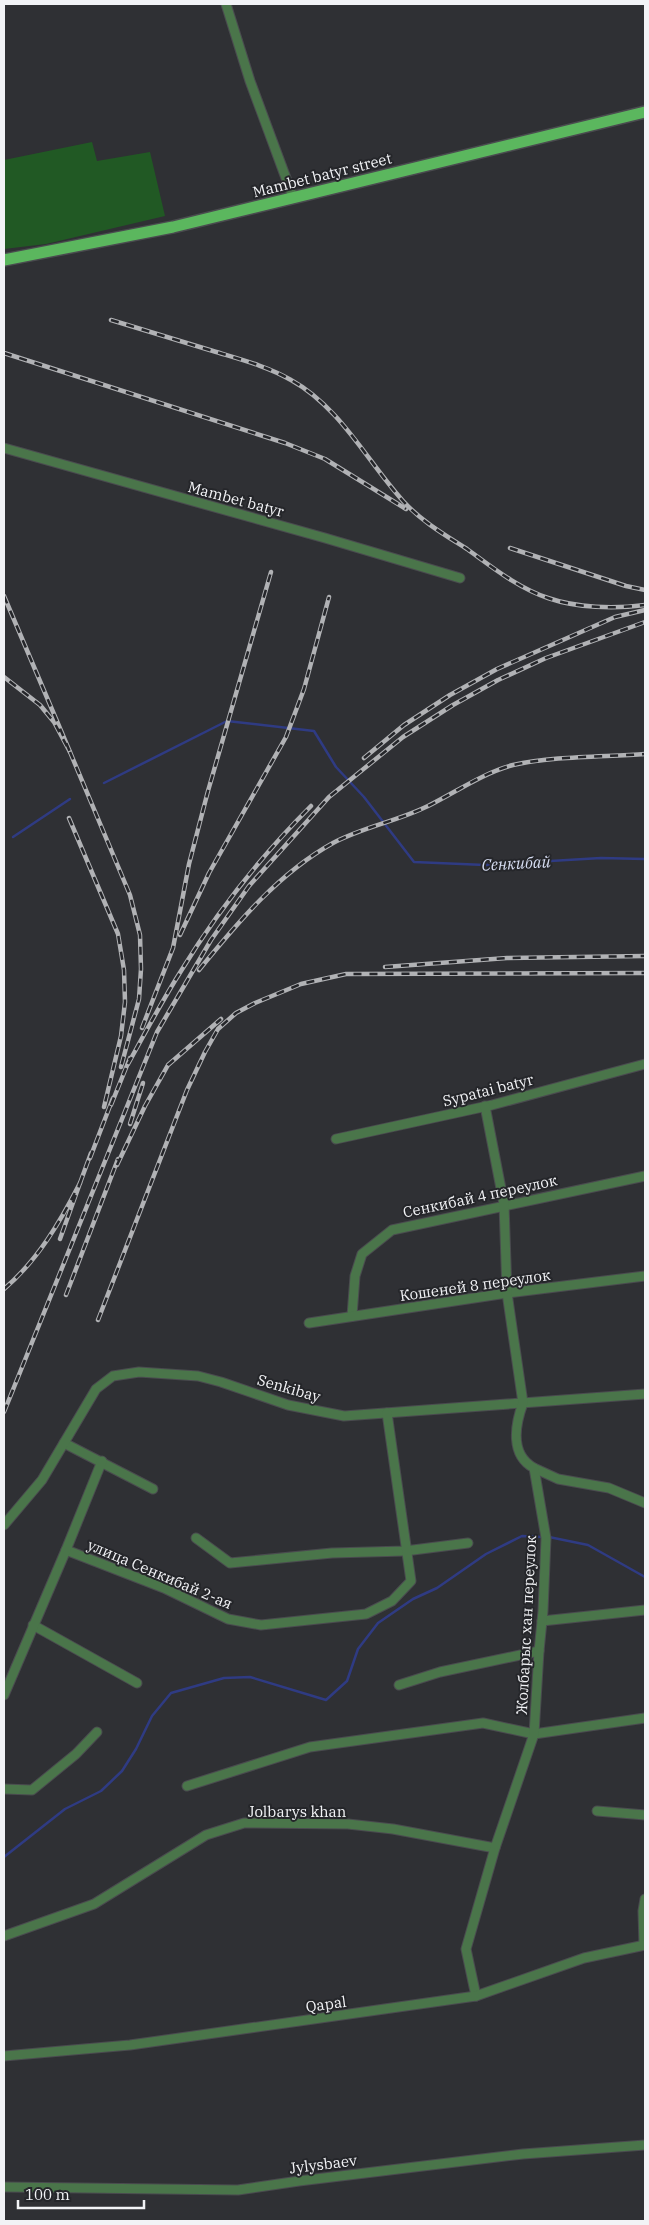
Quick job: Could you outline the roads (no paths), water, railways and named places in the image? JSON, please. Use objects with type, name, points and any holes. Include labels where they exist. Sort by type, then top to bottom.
[{"type":"main road","name":"Mambet batyr street","points":[[4,260],[173,227],[645,112]]},
{"type":"street","points":[[226,4],[250,82],[294,197]]},
{"type":"street","name":"Mambet batyr","points":[[4,448],[460,578]]},
{"type":"street","name":"Sypatai batyr","points":[[336,1138],[485,1106],[645,1064]]},
{"type":"street","points":[[485,1106],[504,1204],[507,1293],[523,1403],[517,1420],[516,1441],[519,1455],[534,1468],[558,1479],[609,1488],[645,1503]]},
{"type":"street","name":"Сенкибай 4 переулок","points":[[352,1316],[355,1276],[362,1254],[392,1230],[504,1204],[645,1176]]},
{"type":"street","name":"Кошеней 8 переулок","points":[[308,1323],[507,1293],[645,1276]]},
{"type":"street","name":"Senkibay","points":[[4,1525],[42,1480],[96,1389],[114,1376],[139,1372],[198,1376],[222,1382],[288,1405],[344,1416],[645,1394]]},
{"type":"street","name":"улица Сенкибай 2-ая","points":[[66,1550],[164,1588],[228,1619],[261,1625],[366,1614],[392,1601],[410,1581],[387,1413]]},
{"type":"street","points":[[64,1443],[153,1489]]},
{"type":"street","name":"улица Сенкибай 2-ая","points":[[4,1695],[102,1462]]},
{"type":"street","name":"Жолбарыс хан переулок","points":[[476,1996],[466,1949],[496,1848],[534,1734],[546,1538],[534,1468]]},
{"type":"street","points":[[196,1538],[230,1563],[332,1553],[405,1551],[468,1544]]},
{"type":"street","points":[[542,1621],[645,1610]]},
{"type":"street","points":[[33,1625],[137,1683]]},
{"type":"street","points":[[399,1685],[440,1672],[539,1651]]},
{"type":"street","points":[[186,1786],[310,1747],[483,1723],[534,1734],[645,1718]]},
{"type":"street","points":[[4,1789],[32,1790],[76,1754],[97,1732]]},
{"type":"street","points":[[597,1811],[645,1815]]},
{"type":"street","name":"Jolbarys khan","points":[[4,1936],[94,1904],[206,1834],[244,1823],[348,1824],[393,1829],[496,1848]]},
{"type":"street","points":[[645,1899],[643,1911],[645,1945]]},
{"type":"street","name":"Qapal","points":[[4,2056],[130,2045],[476,1996],[584,1958],[645,1945]]},
{"type":"street","name":"Jylysbaev","points":[[4,2187],[238,2190],[308,2179],[523,2154],[645,2146]]},
{"type":"waterway","name":"Сенкибай","points":[[104,783],[227,721],[314,731],[336,767],[364,797],[414,862],[485,865],[601,858],[645,859]]},
{"type":"waterway","points":[[13,837],[70,799]]},
{"type":"waterway","points":[[4,1857],[65,1809],[101,1791],[122,1771],[136,1749],[152,1716],[171,1693],[224,1678],[250,1677],[326,1700],[347,1681],[358,1649],[378,1623],[413,1599],[437,1588],[486,1554],[522,1536],[543,1537]]},
{"type":"waterway","points":[[549,1537],[588,1545],[645,1577]]},
{"type":"railway","points":[[111,320],[253,363],[291,380],[308,391],[338,420],[403,501],[418,515],[526,589],[548,598],[583,606],[621,607],[645,605]]},
{"type":"railway","points":[[4,353],[285,443],[325,459],[406,509]]},
{"type":"railway","points":[[510,548],[626,586],[645,590]]},
{"type":"railway","points":[[142,1028],[173,948],[189,864],[208,791],[271,572]]},
{"type":"railway","points":[[4,596],[70,752],[54,722],[40,705],[4,677]]},
{"type":"railway","points":[[180,935],[209,873],[286,737],[304,689],[329,597]]},
{"type":"railway","points":[[364,758],[404,725],[450,695],[497,669],[615,617],[645,610]]},
{"type":"railway","points":[[4,1412],[157,1032],[211,940],[249,886],[329,797],[403,737],[453,705],[498,680],[546,658],[645,622]]},
{"type":"railway","points":[[70,752],[130,895],[140,935],[141,969],[139,999],[121,1067]]},
{"type":"railway","points":[[199,970],[244,917],[277,884],[313,855],[344,837],[417,811],[502,768],[528,762],[562,758],[645,754]]},
{"type":"railway","points":[[128,1064],[167,994],[209,927],[257,865],[311,806]]},
{"type":"railway","points":[[69,818],[118,934],[124,970],[125,1002],[121,1036],[104,1107]]},
{"type":"railway","points":[[385,967],[507,958],[645,956]]},
{"type":"railway","points":[[98,1320],[187,1090],[218,1029],[236,1013],[301,984],[346,974],[645,973]]},
{"type":"railway","points":[[117,1165],[145,1106],[168,1065],[221,1019]]},
{"type":"railway","points":[[111,1105],[130,1058]]},
{"type":"railway","points":[[130,1124],[143,1083]]},
{"type":"railway","points":[[90,1158],[113,1098]]},
{"type":"railway","points":[[80,1183],[91,1153]]},
{"type":"railway","points":[[66,1295],[118,1159]]},
{"type":"railway","points":[[4,1289],[38,1253],[80,1183],[60,1239]]}]
